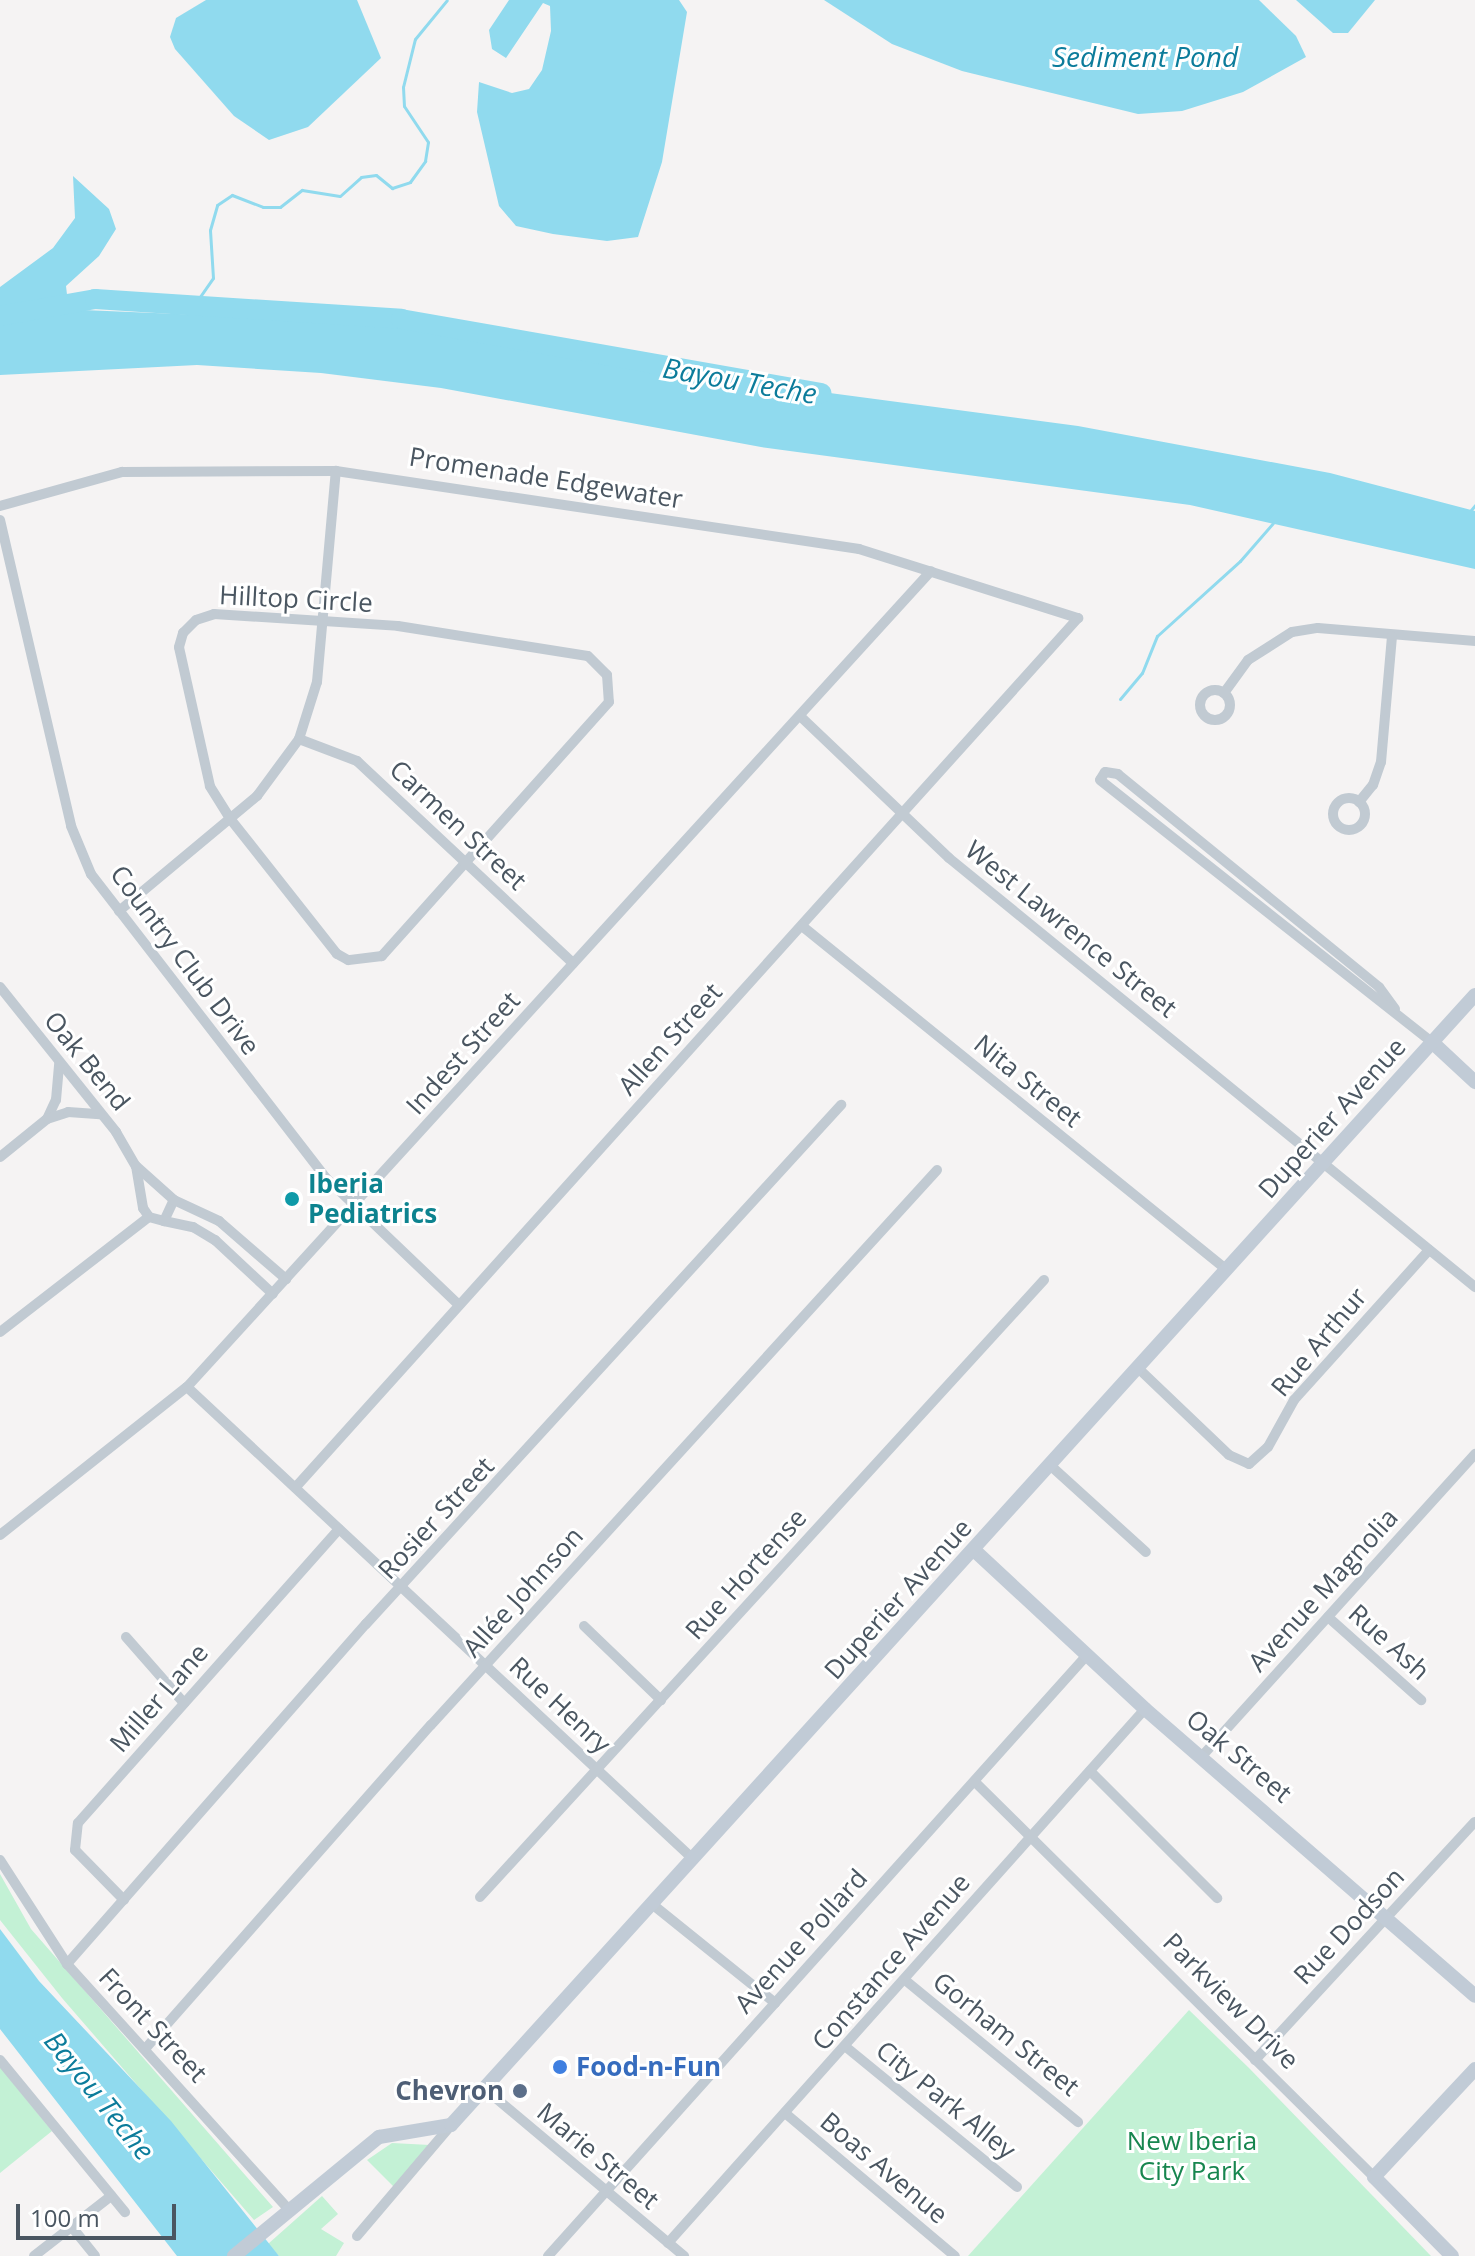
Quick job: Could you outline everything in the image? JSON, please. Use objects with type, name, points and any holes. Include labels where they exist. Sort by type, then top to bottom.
[{"type":"main road","name":"Duperier Avenue","points":[[451,2125],[1475,995]]},
{"type":"main road","points":[[1432,1042],[1475,1082]]},
{"type":"main road","name":"Oak Street","points":[[974,1550],[1145,1709],[1203,1755],[1475,1996]]},
{"type":"main road","points":[[1374,2177],[1475,2069]]},
{"type":"main road","points":[[234,2256],[379,2137],[451,2125]]},
{"type":"main road","name":"Parkview Drive","points":[[1374,2177],[1452,2256]]},
{"type":"street","name":"Promenade Edgewater","points":[[0,506],[122,472],[336,471],[859,549],[1078,618]]},
{"type":"street","points":[[119,911],[231,820],[284,764],[299,739],[317,682],[336,471]]},
{"type":"street","name":"Country Club Drive","points":[[0,520],[71,826],[91,874],[326,1178],[459,1305]]},
{"type":"street","name":"Indest Street","points":[[0,1535],[187,1387],[931,571]]},
{"type":"street","name":"Hilltop Circle","points":[[214,614],[324,618],[588,656],[607,675],[611,688],[602,713],[382,956],[348,960],[337,954],[231,820],[210,786],[180,660],[183,633],[196,620],[214,614]]},
{"type":"street","name":"Allen Street","points":[[295,1488],[1078,618]]},
{"type":"street","points":[[1224,693],[1248,660],[1292,632],[1318,628],[1475,641]]},
{"type":"street","points":[[1359,802],[1373,785],[1381,762],[1392,636]]},
{"type":"street","name":"West Lawrence Street","points":[[800,716],[949,858],[1475,1287]]},
{"type":"street","name":"Carmen Street","points":[[299,739],[357,761],[573,963]]},
{"type":"street","points":[[1157,815],[1100,780],[1105,772],[1118,774],[1157,815],[1351,971],[1432,1042]]},
{"type":"street","name":"Nita Street","points":[[802,926],[1227,1270]]},
{"type":"street","name":"Oak Bend","points":[[0,987],[100,1114],[136,1166],[174,1200],[219,1221],[286,1279]]},
{"type":"street","points":[[47,1119],[56,1100],[59,1063]]},
{"type":"street","name":"Rosier Street","points":[[67,1964],[402,1588],[841,1105]]},
{"type":"street","points":[[0,1157],[47,1119],[68,1112],[100,1114]]},
{"type":"street","name":"Oak Bend","points":[[136,1166],[143,1208],[149,1217]]},
{"type":"street","name":"Allée Johnson","points":[[145,2049],[486,1666],[937,1170]]},
{"type":"street","points":[[164,1221],[174,1200]]},
{"type":"street","points":[[0,1332],[149,1217],[193,1227],[215,1240],[273,1294]]},
{"type":"street","name":"Rue Arthur","points":[[1139,1369],[1229,1455],[1249,1464],[1268,1447],[1294,1400],[1429,1250]]},
{"type":"street","name":"Rue Hortense","points":[[480,1897],[1044,1280]]},
{"type":"street","name":"Rue Henry","points":[[187,1387],[694,1860]]},
{"type":"street","name":"Avenue Magnolia","points":[[1203,1755],[1475,1454]]},
{"type":"street","points":[[1051,1466],[1146,1552]]},
{"type":"street","name":"Miller Lane","points":[[124,1900],[83,1861],[73,1837],[78,1823],[339,1529]]},
{"type":"street","name":"Rue Ash","points":[[1328,1617],[1421,1700]]},
{"type":"street","points":[[584,1626],[661,1700]]},
{"type":"street","points":[[126,1637],[184,1703]]},
{"type":"street","name":"Avenue Pollard","points":[[548,2256],[1087,1655]]},
{"type":"street","name":"Constance Avenue","points":[[668,2243],[1145,1709]]},
{"type":"street","points":[[1090,1771],[1217,1898]]},
{"type":"street","name":"Parkview Drive","points":[[975,1782],[1374,2177]]},
{"type":"street","name":"Rue Dodson","points":[[1255,2060],[1475,1822]]},
{"type":"street","name":"Front Street","points":[[0,1860],[67,1964],[288,2209]]},
{"type":"street","points":[[652,1904],[775,2003]]},
{"type":"street","name":"Gorham Street","points":[[905,1980],[1078,2122]]},
{"type":"street","name":"City Park Alley","points":[[846,2047],[1017,2187]]},
{"type":"street","points":[[0,2060],[125,2212]]},
{"type":"street","name":"Marie Street","points":[[485,2089],[684,2256]]},
{"type":"street","name":"Boas Avenue","points":[[785,2113],[955,2256]]},
{"type":"street","name":"Duperier Avenue","points":[[357,2236],[451,2125]]},
{"type":"street","points":[[34,2256],[111,2196]]},
{"type":"street","points":[[71,2226],[95,2256]]},
{"type":"green space","points":[[0,1874],[31,1929],[273,2207],[254,2220],[62,1998],[0,1920]]},
{"type":"green space","name":"New Iberia City Park","points":[[1189,2010],[1249,2068],[1431,2256],[968,2256]]},
{"type":"green space","points":[[0,2067],[52,2131],[0,2173]]},
{"type":"green space","points":[[392,2143],[430,2145],[395,2188],[367,2160]]},
{"type":"green space","points":[[322,2196],[338,2214],[321,2229],[344,2243],[336,2256],[279,2256],[268,2244]]},
{"type":"water","points":[[206,0],[357,0],[381,58],[308,127],[269,140],[234,116],[175,49],[170,37],[176,18]]},
{"type":"water","points":[[509,0],[679,0],[687,12],[662,162],[638,237],[607,241],[516,226],[499,206],[477,112],[479,82],[512,93],[529,89],[542,70],[551,31],[550,6],[543,3],[506,58],[492,49],[489,30]]},
{"type":"water","name":"Sediment Pond","points":[[824,0],[1259,0],[1296,36],[1306,57],[1243,92],[1182,111],[1138,114],[962,71],[892,44]]},
{"type":"water","name":"Sediment Pond","points":[[1296,0],[1375,0],[1348,33],[1333,33]]},
{"type":"water","points":[[73,176],[109,209],[116,229],[99,256],[66,286],[68,303],[83,310],[390,323],[641,368],[1078,426],[1330,473],[1475,511],[1475,569],[1190,505],[761,447],[441,388],[321,373],[197,365],[0,375],[0,287],[53,248],[75,218]]},
{"type":"water","points":[[0,1929],[39,1981],[171,2121],[279,2256],[177,2256],[0,2029]]},
{"type":"waterway","points":[[190,311],[213,278],[210,230],[217,205],[232,195],[263,207],[280,207],[302,190],[340,196],[361,177],[376,175],[392,188],[410,182],[425,161],[428,142],[404,106],[403,87],[415,39],[447,0]]},
{"type":"waterway","name":"Bayou Teche","points":[[0,316],[95,299],[401,319],[822,393]]},
{"type":"waterway","points":[[1471,510],[1475,505]]},
{"type":"waterway","points":[[1120,699],[1142,673],[1157,636],[1240,561],[1273,523]]},
{"type":"place","name":"Iberia Pediatrics","points":[[292,1199]]},
{"type":"place","name":"Food-n-Fun","points":[[560,2067]]},
{"type":"place","name":"Chevron","points":[[520,2091]]}]
